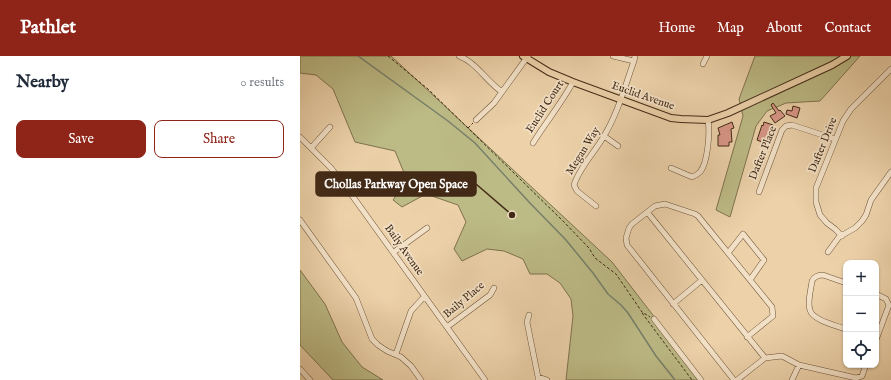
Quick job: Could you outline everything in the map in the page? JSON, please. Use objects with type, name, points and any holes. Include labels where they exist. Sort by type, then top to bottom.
[{"type":"main road","name":"Euclid Avenue","points":[[526,57],[549,72],[671,118],[681,120],[708,120],[728,113],[832,65],[847,56]]},
{"type":"street","points":[[458,56],[466,59],[495,88],[502,92]]},
{"type":"street","points":[[613,56],[634,59]]},
{"type":"street","points":[[704,64],[707,56]]},
{"type":"street","points":[[476,120],[494,103],[526,57]]},
{"type":"street","name":"Megan Way","points":[[596,206],[576,191],[574,186],[575,180],[604,136],[613,119],[634,59]]},
{"type":"street","name":"Dafter Drive","points":[[842,236],[820,215],[817,206],[816,188],[843,121],[851,109],[890,70]]},
{"type":"street","name":"Euclid Court","points":[[533,144],[573,82]]},
{"type":"street","points":[[671,168],[692,177],[701,171],[709,145],[708,120]]},
{"type":"street","name":"Dafter Place","points":[[759,192],[782,130],[786,126],[792,125],[835,139]]},
{"type":"street","points":[[311,148],[330,127]]},
{"type":"street","points":[[604,136],[618,146]]},
{"type":"street","name":"Baily Avenue","points":[[300,137],[331,168],[351,194],[485,380]]},
{"type":"street","points":[[828,252],[836,240],[855,228],[862,221],[866,215],[871,200],[891,172]]},
{"type":"street","points":[[351,194],[375,177]]},
{"type":"street","points":[[734,380],[627,245],[626,238],[632,224],[655,206],[665,204],[698,216],[773,310],[773,316],[748,337]]},
{"type":"street","points":[[648,213],[765,358]]},
{"type":"street","points":[[300,220],[356,298],[372,339],[378,345],[401,357],[411,366],[421,380]]},
{"type":"street","points":[[394,252],[427,228]]},
{"type":"street","points":[[728,253],[743,234],[764,260],[750,280]]},
{"type":"street","points":[[843,283],[823,275],[813,278],[809,309],[811,314],[818,319],[843,328]]},
{"type":"street","points":[[673,304],[702,280]]},
{"type":"street","name":"Baily Place","points":[[447,327],[490,295],[494,288]]},
{"type":"street","points":[[879,295],[886,298],[889,305],[879,332]]},
{"type":"street","points":[[396,354],[411,311],[424,297]]},
{"type":"street","points":[[529,315],[528,322],[538,378],[547,380]]},
{"type":"street","points":[[654,319],[701,380]]},
{"type":"street","points":[[737,380],[765,358],[782,356],[799,364],[856,378],[862,376],[865,368]]},
{"type":"street","points":[[792,380],[799,364]]},
{"type":"street","points":[[300,370],[310,380]]},
{"type":"path","points":[[388,56],[428,88],[562,220],[589,248],[595,258],[616,274],[692,380]]},
{"type":"path","points":[[468,128],[476,120]]},
{"type":"path","points":[[642,312],[654,319]]},
{"type":"shaded area","points":[[300,56],[391,56],[612,262],[703,380],[566,380],[573,316],[571,299],[560,283],[547,274],[530,274],[523,259],[504,251],[487,249],[462,261],[454,249],[466,222],[458,205],[426,194],[402,207],[393,200],[407,180],[395,151],[355,142],[333,89],[316,75],[300,73]]},
{"type":"shaded area","points":[[755,56],[860,56],[820,101],[786,103],[767,111],[756,126],[730,217],[716,210],[743,116],[739,99]]},
{"type":"shaded area","points":[[300,270],[325,304],[342,342],[362,367],[383,380],[333,380],[300,345]]},
{"type":"building","points":[[773,103],[785,116],[775,123],[770,116],[776,113],[771,105]]},
{"type":"building","points":[[793,106],[800,108],[797,118],[786,114],[787,110],[792,111]]},
{"type":"building","points":[[732,122],[734,128],[731,129],[732,142],[729,142],[729,146],[718,146],[718,135],[720,135],[718,128]]},
{"type":"building","points":[[764,122],[773,125],[765,147],[760,146],[762,142],[757,140]]},
{"type":"waterway","points":[[358,56],[448,121],[475,143],[566,240],[608,294],[628,313],[656,356],[675,380]]},
{"type":"place","name":"Chollas Parkway Open Space","points":[[512,215]]}]
